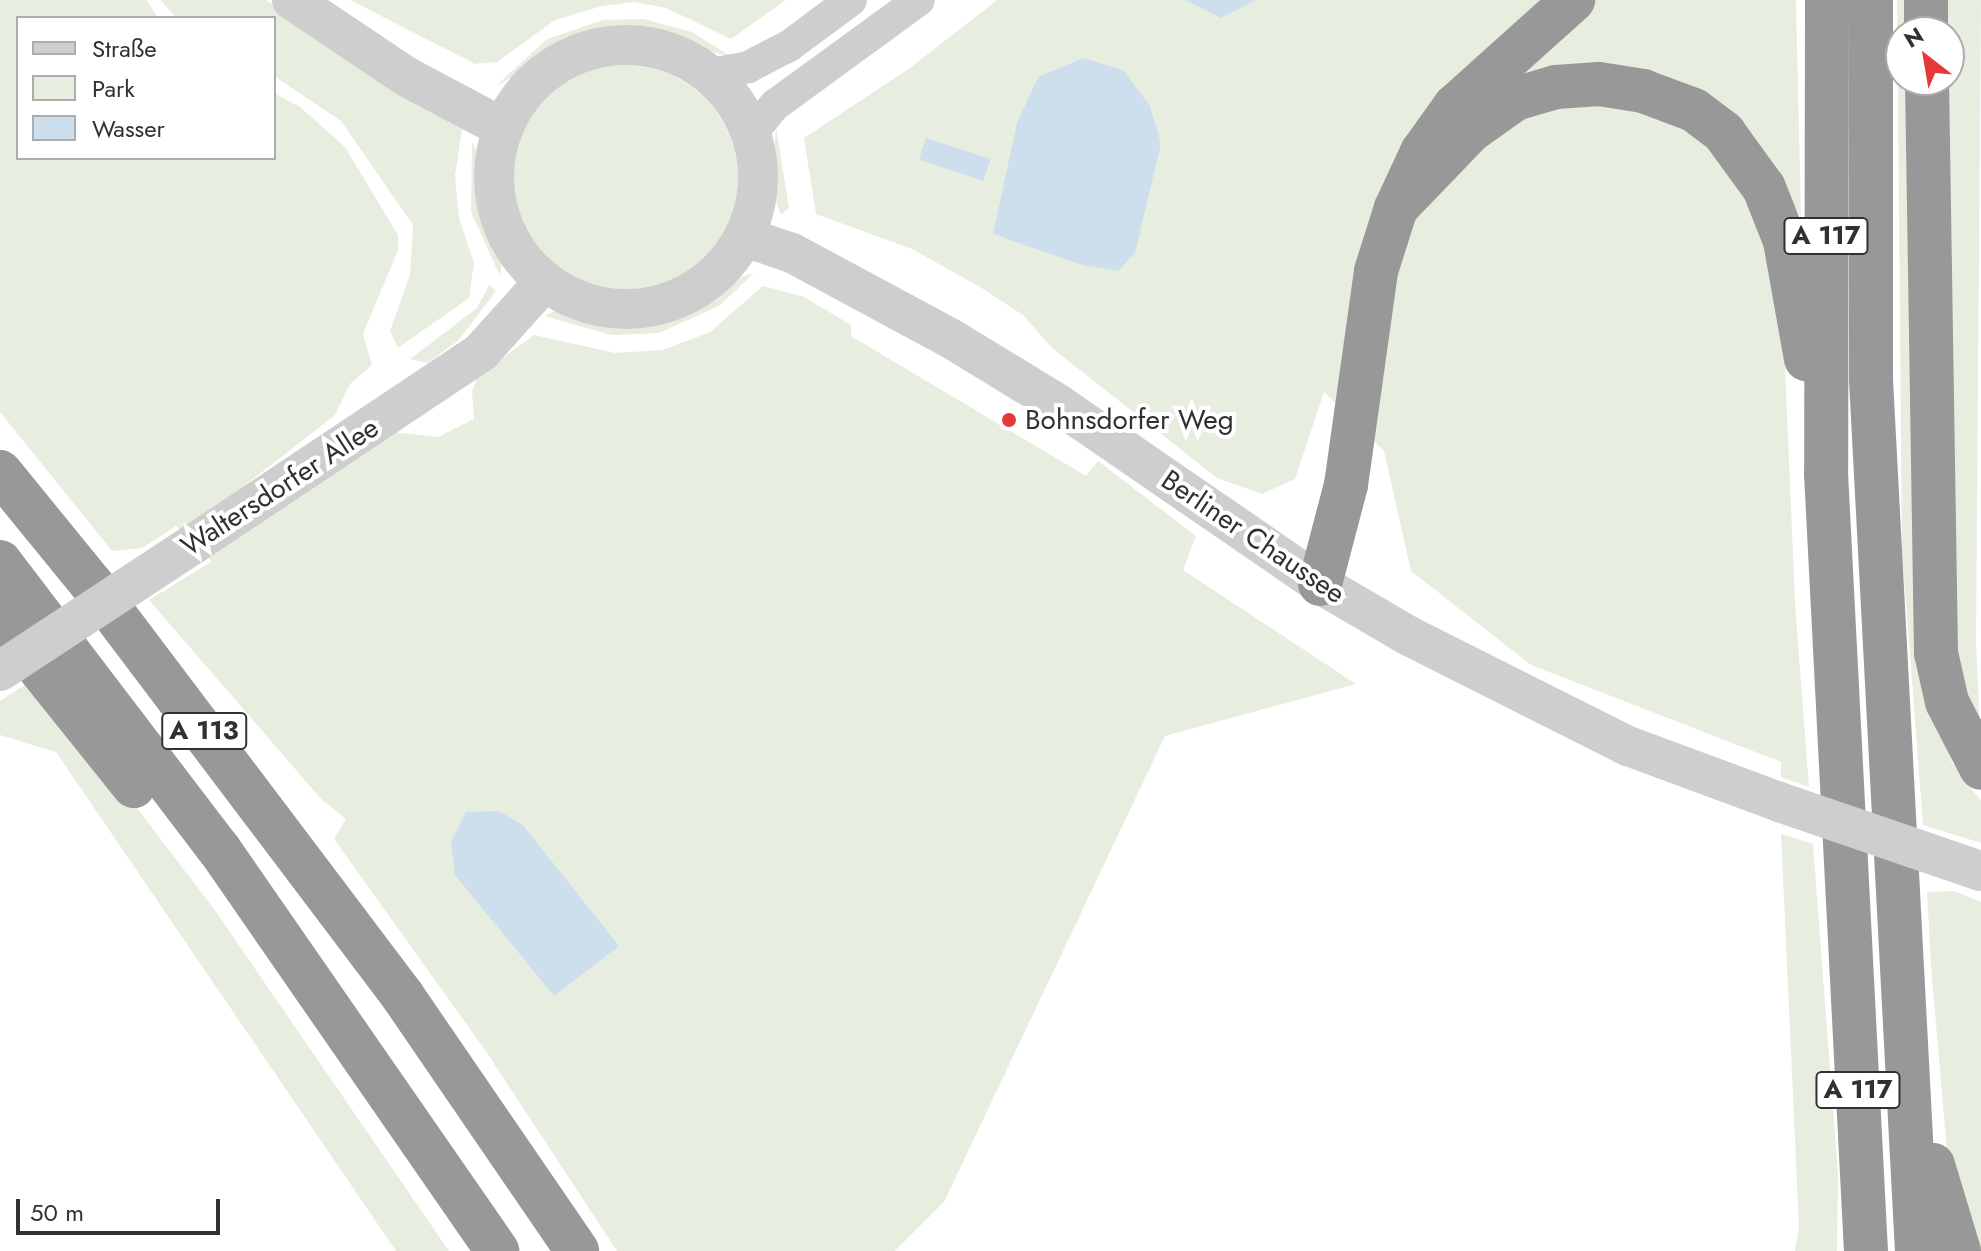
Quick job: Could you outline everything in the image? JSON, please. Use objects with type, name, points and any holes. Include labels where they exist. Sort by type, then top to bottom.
[{"type":"highway","points":[[1320,584],[1346,485],[1376,271],[1396,208],[1422,152],[1455,106],[1573,0]]},
{"type":"highway","name":"A 117","points":[[1827,0],[1826,473],[1866,1251]]},
{"type":"highway","name":"A 117","points":[[1871,0],[1871,380],[1917,1251]]},
{"type":"highway","points":[[1396,208],[1470,131],[1515,99],[1556,87],[1599,84],[1643,91],[1694,110],[1752,166],[1775,213],[1785,241],[1826,473]]},
{"type":"highway","points":[[1927,96],[1936,653],[1947,702],[1981,768]]},
{"type":"highway","name":"A 113","points":[[0,472],[93,586],[393,982],[577,1251]]},
{"type":"highway","name":"A 113","points":[[0,562],[219,849],[497,1251]]},
{"type":"highway","points":[[0,619],[140,793],[219,849]]},
{"type":"highway","points":[[1905,1027],[1940,1195],[1959,1251]]},
{"type":"street","points":[[292,0],[407,77],[503,128]]},
{"type":"street","points":[[710,74],[748,67],[789,46],[851,0]]},
{"type":"street","points":[[752,133],[775,105],[919,0]]},
{"type":"street","points":[[608,46],[662,49],[710,74],[734,101],[752,133],[759,185],[745,237],[708,282],[655,307],[597,307],[544,282],[508,239],[498,212],[495,156],[503,128],[535,81],[581,53],[608,46]]},
{"type":"street","name":"Berliner Chaussee","points":[[745,237],[792,253],[950,338],[1058,404],[1320,584],[1561,715],[1691,771],[1981,871]]},
{"type":"street","name":"Waltersdorfer Allee","points":[[0,671],[481,352],[544,282]]},
{"type":"green space","points":[[0,0],[147,0],[157,16],[16,16],[16,160],[276,160],[276,94],[300,107],[345,147],[398,235],[398,250],[363,334],[372,365],[350,384],[335,415],[217,507],[181,531],[176,526],[142,548],[112,551],[0,412]]},
{"type":"green space","points":[[160,0],[266,0],[462,129],[455,176],[459,218],[474,263],[469,298],[398,348],[390,331],[410,275],[413,225],[341,121],[276,77],[276,16],[175,16]]},
{"type":"green space","points":[[350,0],[786,0],[731,39],[666,8],[634,2],[602,6],[555,20],[497,62],[475,64]]},
{"type":"green space","points":[[997,0],[1544,0],[1493,45],[1547,105],[1646,106],[1717,146],[1781,269],[1795,603],[1809,787],[1781,777],[1781,762],[1531,665],[1411,571],[1384,451],[1324,392],[1295,479],[1262,494],[1217,478],[1052,348],[1023,315],[980,287],[912,249],[816,214],[804,138],[910,68]]},
{"type":"green space","points":[[1593,0],[1796,0],[1801,217],[1761,151],[1735,123],[1517,83],[1517,68]]},
{"type":"green space","points":[[1897,0],[1912,0],[1912,16],[1897,16]]},
{"type":"green space","points":[[1941,0],[1981,0],[1976,643],[1981,746],[1949,668],[1949,96],[1965,96],[1965,16],[1942,16]]},
{"type":"green space","points":[[644,19],[692,32],[732,57],[640,33],[604,34],[571,44],[496,86],[547,39],[603,20]]},
{"type":"green space","points":[[625,65],[668,73],[705,98],[730,135],[738,178],[730,221],[705,258],[668,283],[625,291],[582,283],[545,258],[520,221],[512,178],[520,135],[545,98],[582,73]]},
{"type":"green space","points":[[1898,96],[1915,96],[1951,761],[1981,801],[1981,843],[1923,825],[1902,551]]},
{"type":"green space","points":[[776,127],[789,208],[781,215],[771,188]]},
{"type":"green space","points":[[472,142],[479,156],[484,211],[502,258],[500,276],[471,212]]},
{"type":"green space","points":[[754,273],[719,306],[659,333],[611,335],[545,316],[555,311],[610,324],[649,322],[678,314],[729,281]]},
{"type":"green space","points":[[489,285],[496,291],[459,340],[428,363],[410,359],[477,308]]},
{"type":"green space","points":[[763,286],[804,297],[851,325],[851,336],[1086,476],[1098,461],[1196,536],[1183,570],[1356,684],[1165,736],[944,1202],[895,1251],[617,1251],[485,1050],[334,839],[346,819],[321,799],[149,600],[211,562],[208,555],[392,432],[438,437],[474,419],[472,391],[478,376],[534,335],[615,353],[663,350],[710,332]]},
{"type":"green space","points":[[37,677],[214,909],[449,1251],[396,1251],[56,752],[0,735],[0,701]]},
{"type":"green space","points":[[1781,834],[1813,844],[1838,1174],[1837,1251],[1795,1251],[1799,1227]]},
{"type":"green space","points":[[1954,891],[1981,902],[1981,1251],[1974,1251],[1947,1151],[1931,966],[1927,892]]},
{"type":"water","points":[[1185,0],[1256,0],[1221,18]]},
{"type":"water","points":[[1083,58],[1123,70],[1150,106],[1161,144],[1135,253],[1118,271],[1082,265],[993,234],[1017,123],[1038,77]]},
{"type":"water","points":[[926,138],[991,159],[984,181],[919,160]]},
{"type":"water","points":[[499,811],[523,825],[619,946],[554,996],[455,875],[451,842],[466,812]]},
{"type":"place","name":"Bohnsdorfer Weg","points":[[1009,420]]}]
